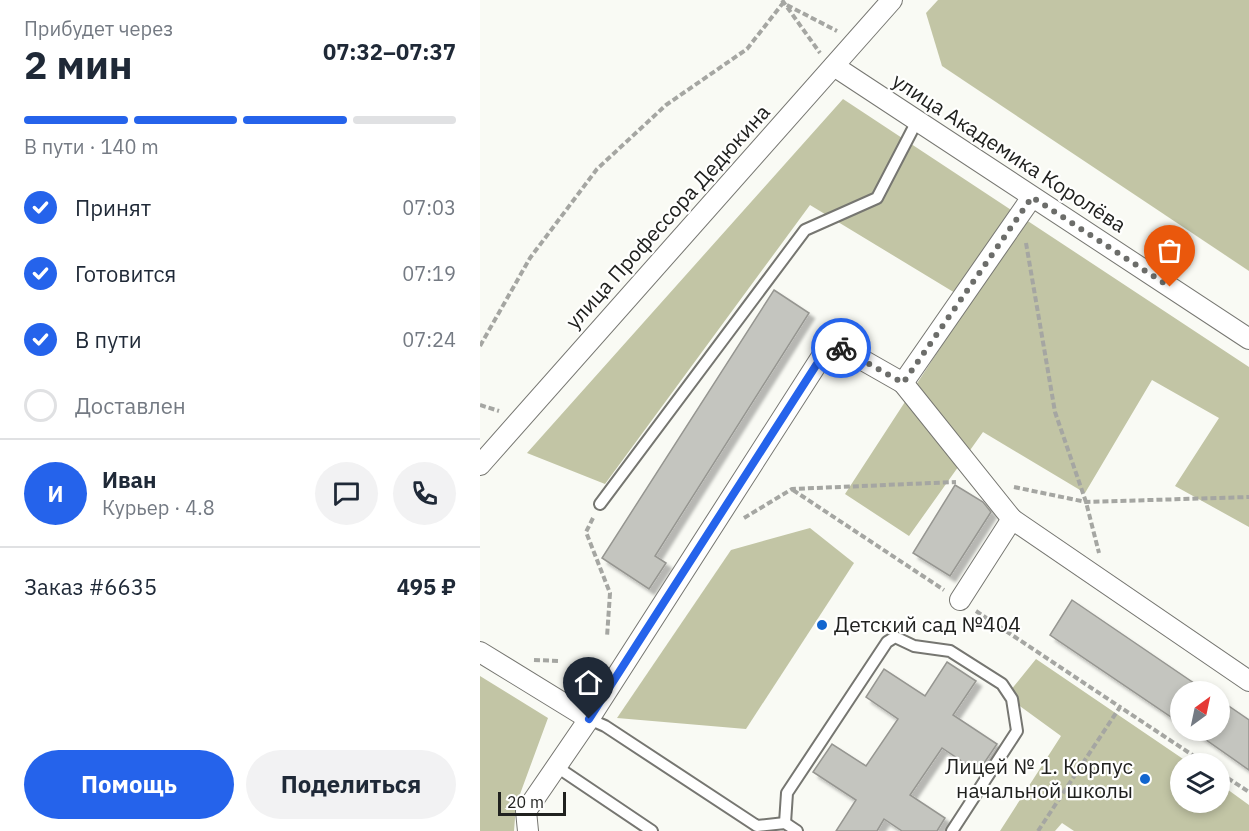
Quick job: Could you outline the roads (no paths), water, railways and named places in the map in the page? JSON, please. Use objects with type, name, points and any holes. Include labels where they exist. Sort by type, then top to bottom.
[{"type":"street","name":"улица Профессора Дедюкина","points":[[480,465],[828,61],[892,0]]},
{"type":"street","name":"улица Академика Королёва","points":[[828,61],[917,121],[1026,205],[1249,339]]},
{"type":"street","points":[[903,383],[1026,205]]},
{"type":"street","points":[[528,831],[526,812],[589,719],[831,342],[903,383],[1012,519],[1249,681]]},
{"type":"street","points":[[960,600],[1012,519]]},
{"type":"street","points":[[480,652],[589,719]]},
{"type":"lane","points":[[600,504],[805,230],[877,198],[917,121]]},
{"type":"lane","points":[[785,823],[787,793],[887,642],[895,637],[914,646],[941,649],[959,655],[1002,684],[1012,699],[1017,730],[952,831]]},
{"type":"lane","points":[[589,719],[605,726],[757,826],[785,823],[797,831]]},
{"type":"lane","points":[[556,767],[652,831]]},
{"type":"place","name":"Детский сад №404","points":[[822,625]]},
{"type":"place","name":"Лицей № 1. Корпус начальной школы","points":[[1145,779]]}]
